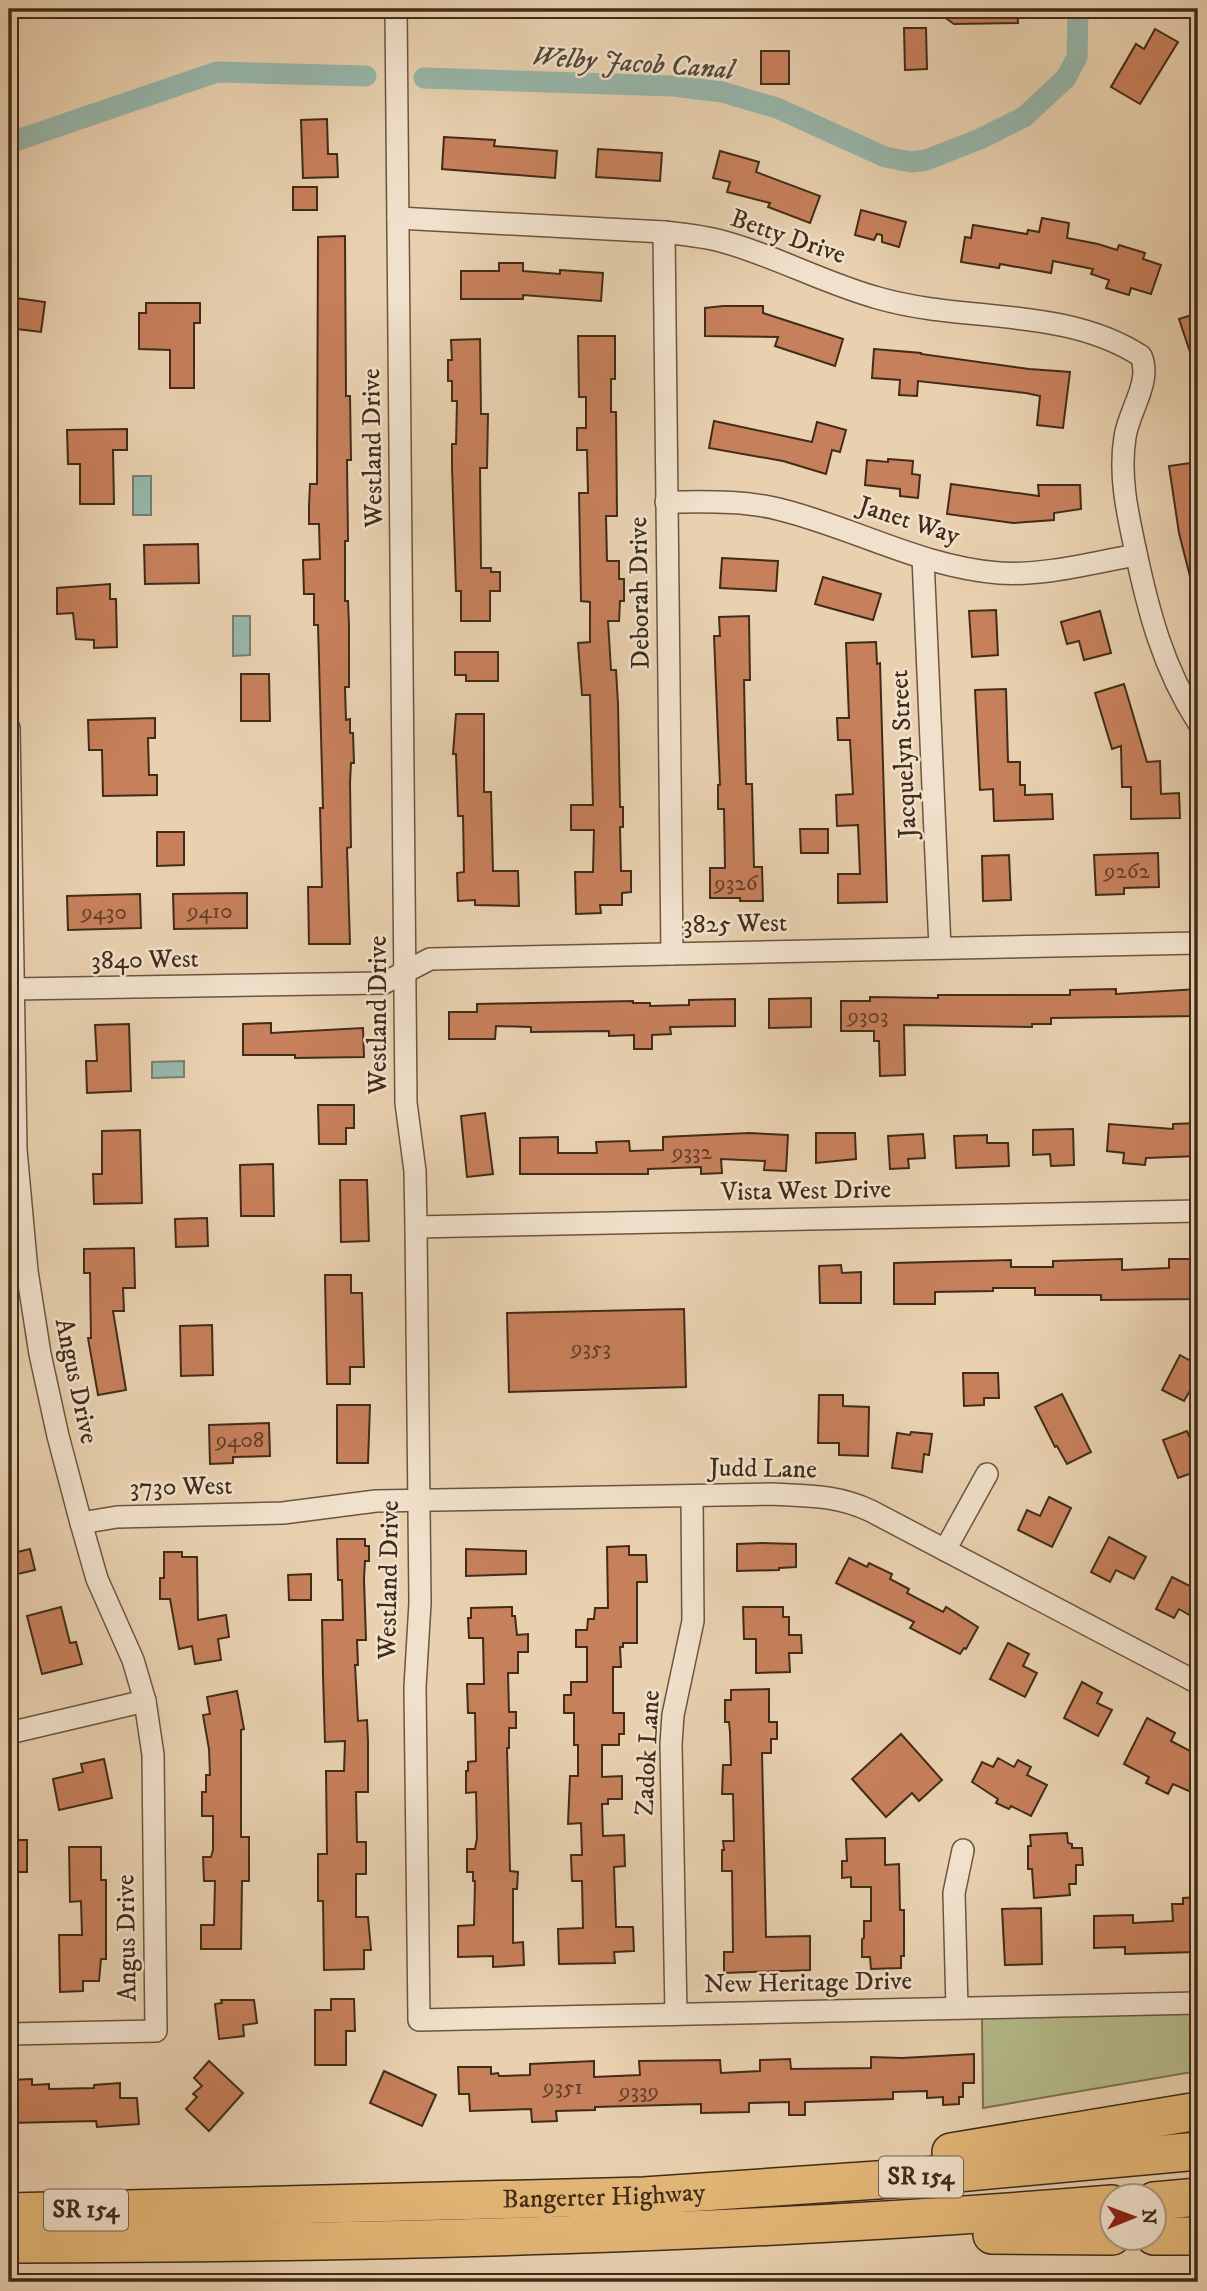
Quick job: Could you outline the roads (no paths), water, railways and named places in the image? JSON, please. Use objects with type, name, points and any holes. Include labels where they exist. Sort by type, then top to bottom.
[{"type":"highway","points":[[644,2196],[778,2174],[1015,2142],[1198,2111]]},
{"type":"highway","name":"Bangerter Highway","points":[[9,2212],[644,2196],[892,2179],[1198,2151]]},
{"type":"highway","points":[[1168,2199],[1198,2197]]},
{"type":"highway","points":[[9,2198],[163,2208]]},
{"type":"highway","name":"Bangerter Highway","points":[[9,2244],[148,2244],[648,2233],[857,2223],[1098,2205]]},
{"type":"highway","points":[[648,2233],[1098,2236]]},
{"type":"highway","points":[[1168,2236],[1198,2236]]},
{"type":"highway","points":[[9,2254],[148,2244]]},
{"type":"street","name":"Westland Drive","points":[[396,9],[406,1103],[415,1171],[416,1227],[420,1603],[415,1687],[419,2020]]},
{"type":"street","name":"Betty Drive","points":[[398,218],[664,232],[694,236],[731,245],[877,298],[1056,325],[1100,335],[1142,356],[1145,365],[1146,374],[1132,408],[1125,437],[1123,475],[1126,509],[1136,555]]},
{"type":"street","name":"Deborah Drive","points":[[664,232],[672,954]]},
{"type":"street","name":"Janet Way","points":[[666,502],[741,503],[778,509],[923,558],[963,568],[1000,573],[1038,572],[1136,555]]},
{"type":"street","points":[[1136,555],[1146,604],[1161,649],[1177,686],[1198,722]]},
{"type":"street","name":"Jacquelyn Street","points":[[923,558],[940,948]]},
{"type":"street","name":"Angus Drive","points":[[9,728],[18,1272],[80,1522],[97,1579],[133,1660],[145,1701],[153,1755],[156,2031],[9,2034]]},
{"type":"street","name":"3825 West","points":[[278,986],[384,983],[430,959],[1198,943]]},
{"type":"street","name":"3840 West","points":[[13,989],[278,986]]},
{"type":"street","name":"Vista West Drive","points":[[416,1227],[1198,1211]]},
{"type":"street","points":[[944,1550],[987,1474]]},
{"type":"street","name":"Judd Lane","points":[[283,1513],[376,1502],[419,1501],[772,1494],[848,1500],[1198,1683]]},
{"type":"street","name":"Zadok Lane","points":[[676,2014],[671,1744],[673,1715],[693,1621],[692,1496]]},
{"type":"street","name":"3730 West","points":[[80,1522],[117,1517],[283,1513]]},
{"type":"street","points":[[9,1733],[145,1701]]},
{"type":"street","points":[[957,2008],[954,1893],[963,1850]]},
{"type":"street","name":"New Heritage Drive","points":[[419,2020],[1198,2003]]},
{"type":"waterway","name":"Welby Jacob Canal","points":[[424,78],[673,86],[722,92],[777,108],[885,157],[911,162],[926,160],[980,139],[1024,117],[1066,78],[1077,57],[1078,9]]},
{"type":"waterway","name":"Welby Jacob Canal","points":[[9,143],[217,72],[366,76]]}]
